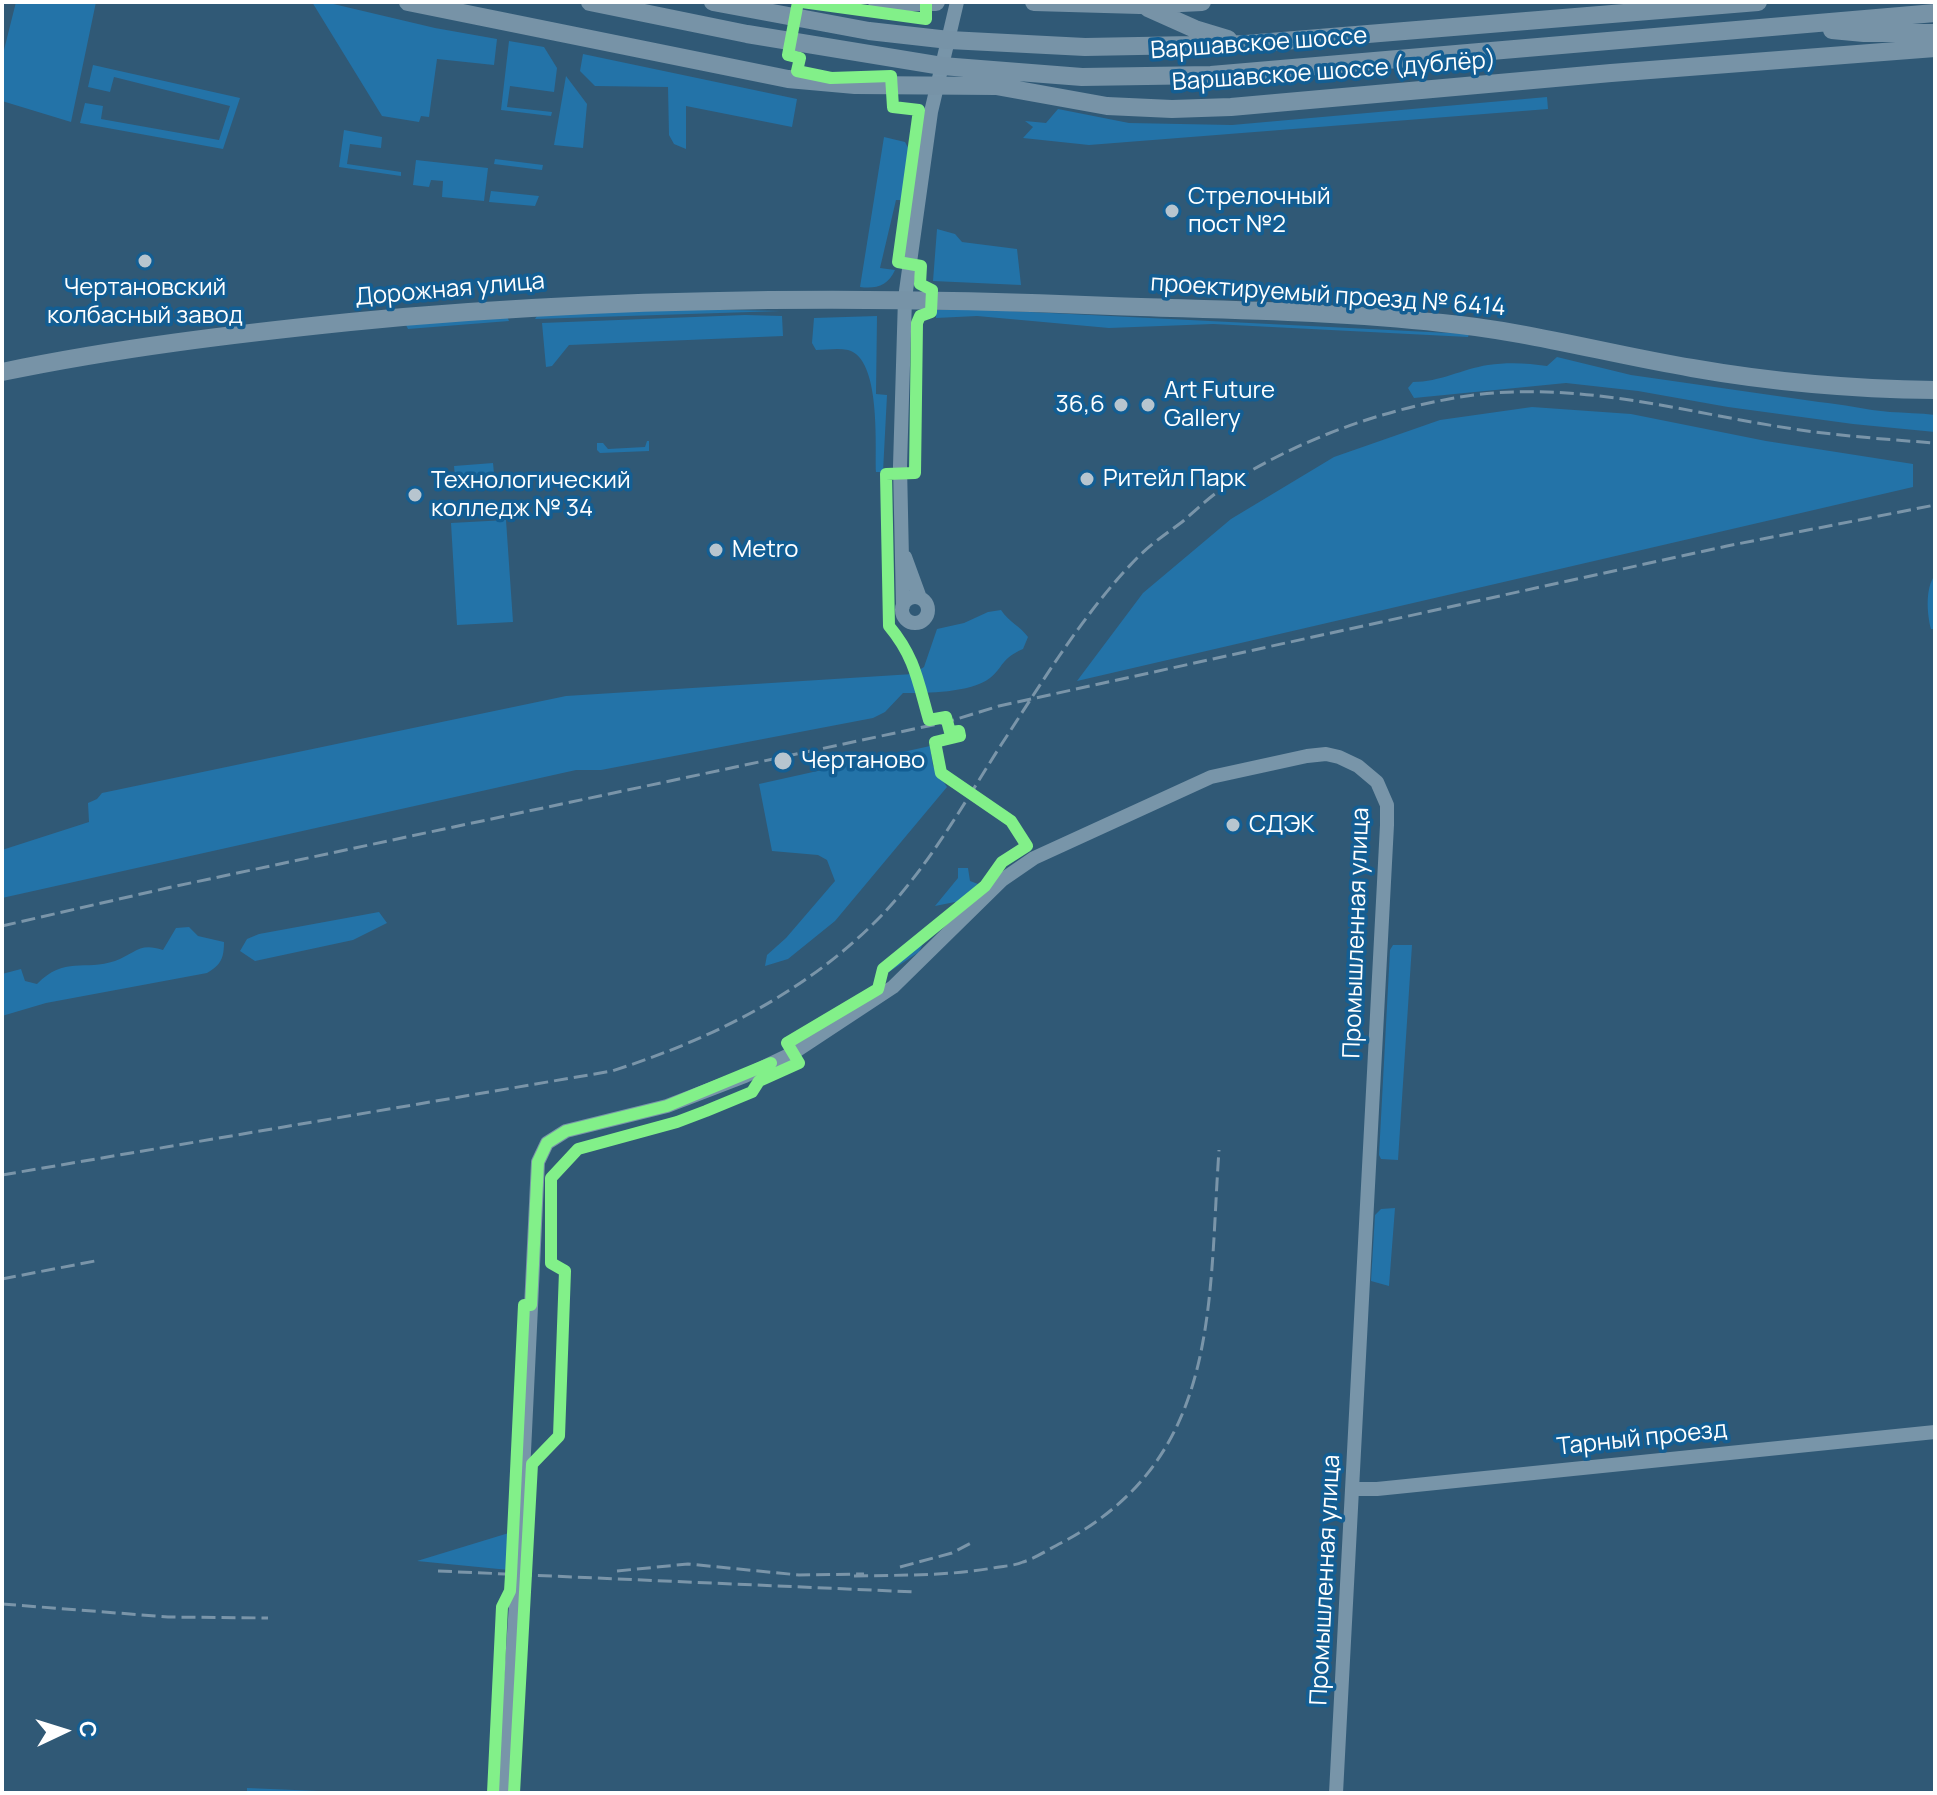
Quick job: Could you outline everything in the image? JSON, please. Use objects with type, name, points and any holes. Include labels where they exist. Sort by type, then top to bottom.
[{"type":"main road","name":"Варшавское шоссе (дублёр)","points":[[408,2],[788,79],[855,85],[940,75],[1107,106],[1172,109],[1231,107],[1935,48]]},
{"type":"main road","points":[[447,2],[505,21]]},
{"type":"main road","name":"Варшавское шоссе","points":[[590,2],[940,75],[1082,77],[1211,75],[1935,13]]},
{"type":"main road","name":"Варшавское шоссе","points":[[713,2],[869,31],[949,40],[1085,47],[1246,44],[1758,2]]},
{"type":"main road","points":[[877,2],[936,2]]},
{"type":"main road","points":[[1034,2],[1140,5],[1202,2]]},
{"type":"main road","points":[[1140,5],[1195,29],[1246,44]]},
{"type":"main road","points":[[1794,25],[1864,33],[1935,33]]},
{"type":"main road","name":"Дорожная улица","points":[[2,372],[197,340],[402,317],[621,301],[905,298]]},
{"type":"main road","name":"проектируемый проезд № 6414","points":[[905,298],[1439,322],[1544,337],[1751,377],[1935,390]]},
{"type":"street","points":[[901,547],[920,598],[927,608],[926,616],[920,622],[908,621],[903,614],[901,547],[905,298],[931,112],[957,2]]},
{"type":"street","points":[[903,606],[908,599],[920,598]]},
{"type":"street","name":"Промышленная улица","points":[[503,1793],[518,1576],[538,1162],[547,1143],[566,1131],[667,1106],[745,1076],[793,1053],[893,987],[1002,880],[1034,858],[1211,777],[1326,754],[1349,761],[1377,782],[1387,805],[1336,1793]]},
{"type":"street","name":"Тарный проезд","points":[[1353,1489],[1935,1432]]},
{"type":"shaded area","points":[[16,2],[96,2],[71,122],[2,101],[2,58]]},
{"type":"shaded area","points":[[312,2],[325,2],[497,39],[494,65],[437,59],[429,117],[421,116],[419,122],[382,116]]},
{"type":"shaded area","points":[[509,41],[544,47],[557,68],[554,92],[510,86],[507,107],[552,112],[551,116],[501,110]]},
{"type":"shaded area","points":[[583,54],[797,99],[792,127],[686,106],[686,149],[674,144],[669,135],[668,87],[595,86],[580,71]]},
{"type":"shaded area","points":[[93,65],[240,98],[223,149],[80,123],[85,103],[103,106],[101,119],[219,140],[230,106],[114,77],[110,92],[88,87]]},
{"type":"shaded area","points":[[566,76],[587,104],[583,148],[554,145]]},
{"type":"shaded area","points":[[1547,97],[1548,109],[1089,145],[1023,138],[1033,127],[1025,121],[1046,123],[1058,109],[1129,123],[1232,125]]},
{"type":"shaded area","points":[[344,130],[382,137],[381,148],[350,144],[347,164],[401,172],[401,176],[339,167]]},
{"type":"shaded area","points":[[884,137],[905,142],[911,153],[903,200],[896,200],[880,268],[895,270],[889,280],[881,285],[860,287]]},
{"type":"shaded area","points":[[495,159],[543,165],[542,170],[494,164]]},
{"type":"shaded area","points":[[416,160],[488,168],[484,201],[442,197],[443,181],[431,180],[429,187],[413,185]]},
{"type":"shaded area","points":[[491,191],[539,196],[535,206],[489,202]]},
{"type":"shaded area","points":[[937,229],[955,234],[962,242],[1017,249],[1021,285],[933,281]]},
{"type":"shaded area","points":[[678,309],[781,311],[535,319],[539,313]]},
{"type":"shaded area","points":[[936,310],[990,310],[1469,334],[1468,337],[1213,324],[1109,328],[977,316],[936,318]]},
{"type":"shaded area","points":[[507,316],[509,321],[408,329],[406,325]]},
{"type":"shaded area","points":[[782,316],[783,336],[569,345],[552,366],[546,367],[542,323]]},
{"type":"shaded area","points":[[877,316],[876,394],[887,395],[883,472],[876,472],[874,404],[866,369],[859,356],[848,350],[816,350],[812,343],[814,318]]},
{"type":"shaded area","points":[[1557,357],[1631,375],[1881,411],[1935,415],[1935,432],[1853,424],[1566,383],[1414,398],[1408,388],[1413,382],[1488,365],[1518,363],[1547,366]]},
{"type":"shaded area","points":[[1532,407],[1631,414],[1766,441],[1913,464],[1913,487],[1077,681],[1143,593],[1231,519],[1334,457],[1440,420]]},
{"type":"shaded area","points":[[647,441],[649,451],[600,453],[597,450],[597,443],[603,443],[608,449],[645,447]]},
{"type":"shaded area","points":[[493,463],[495,484],[456,487],[454,466]]},
{"type":"shaded area","points":[[506,520],[513,622],[457,625],[451,523]]},
{"type":"shaded area","points":[[1935,575],[1935,629],[1931,629],[1928,594]]},
{"type":"shaded area","points":[[1001,610],[1028,637],[1023,649],[1006,660],[990,678],[960,689],[903,693],[885,712],[873,718],[601,770],[576,770],[2,898],[2,850],[89,822],[88,803],[102,793],[566,696],[913,674],[924,667],[937,629]]},
{"type":"shaded area","points":[[930,746],[933,766],[947,787],[835,921],[788,959],[765,966],[767,955],[786,938],[835,881],[827,860],[818,855],[772,851],[759,784]]},
{"type":"shaded area","points":[[958,868],[968,868],[970,881],[978,884],[957,904],[935,906],[958,878]]},
{"type":"shaded area","points":[[379,912],[387,923],[353,940],[255,961],[240,951],[247,939],[259,934]]},
{"type":"shaded area","points":[[189,927],[198,936],[224,942],[221,960],[207,973],[46,1003],[2,1016],[2,974],[21,969],[25,981],[37,984],[47,975],[66,967],[104,964],[148,947],[163,950],[176,928]]},
{"type":"shaded area","points":[[925,939],[919,952],[886,974],[909,947]]},
{"type":"shaded area","points":[[1393,945],[1412,945],[1398,1160],[1381,1159],[1379,1155],[1390,950]]},
{"type":"shaded area","points":[[1395,1208],[1389,1286],[1371,1281],[1375,1215],[1381,1209]]},
{"type":"shaded area","points":[[512,1532],[509,1570],[417,1561]]},
{"type":"shaded area","points":[[247,1788],[342,1792],[351,1793],[247,1793]]},
{"type":"railway","points":[[2,1175],[612,1071],[686,1044],[756,1010],[822,968],[898,897],[945,834],[1065,648],[1118,578],[1138,557],[1232,482],[1283,454],[1337,430],[1392,412],[1449,399],[1496,393],[1542,392],[1633,400],[1815,432],[1935,443]]},
{"type":"railway","points":[[2,926],[947,722],[999,706],[1727,546],[1935,505]]},
{"type":"railway","points":[[854,1576],[924,1575],[1020,1563],[1061,1543],[1113,1508],[1152,1468],[1178,1423],[1196,1374],[1212,1265],[1219,1150]]},
{"type":"railway","points":[[2,1279],[95,1261]]},
{"type":"railway","points":[[900,1567],[952,1553],[971,1543]]},
{"type":"railway","points":[[617,1571],[688,1564],[799,1575],[864,1574]]},
{"type":"railway","points":[[438,1571],[915,1592]]},
{"type":"railway","points":[[2,1604],[168,1617],[268,1618]]},
{"type":"cycle path","points":[[514,1793],[532,1464],[559,1436],[565,1271],[551,1263],[551,1178],[578,1149],[706,1111],[752,1092],[759,1081],[799,1063],[787,1043],[878,989],[883,969],[985,886],[1002,862],[1027,846],[1011,821],[941,773],[935,742],[960,736],[959,731],[950,732],[946,717],[929,720],[910,659],[889,626],[886,474],[915,473],[917,323],[920,316],[931,312],[932,290],[920,284],[921,266],[898,262],[919,110],[893,107],[891,76],[831,78],[797,71],[800,58],[788,55],[798,2]]},
{"type":"cycle path","points":[[802,2],[926,19],[926,2]]},
{"type":"cycle path","points":[[493,1793],[502,1607],[510,1591],[524,1305],[531,1305],[538,1162],[547,1143],[566,1131],[667,1106],[771,1063]]},
{"type":"place","name":"Стрелочный пост №2","points":[[1172,211]]},
{"type":"place","name":"Чертановский колбасный завод","points":[[145,261]]},
{"type":"place","name":"36,6","points":[[1121,405]]},
{"type":"place","name":"Art Future Gallery","points":[[1148,405]]},
{"type":"place","name":"Ритейл Парк","points":[[1087,479]]},
{"type":"place","name":"Технологический колледж № 34","points":[[415,495]]},
{"type":"place","name":"Metro","points":[[716,550]]},
{"type":"place","name":"Чертаново","points":[[783,761]]},
{"type":"place","name":"СДЭК","points":[[1233,825]]}]
